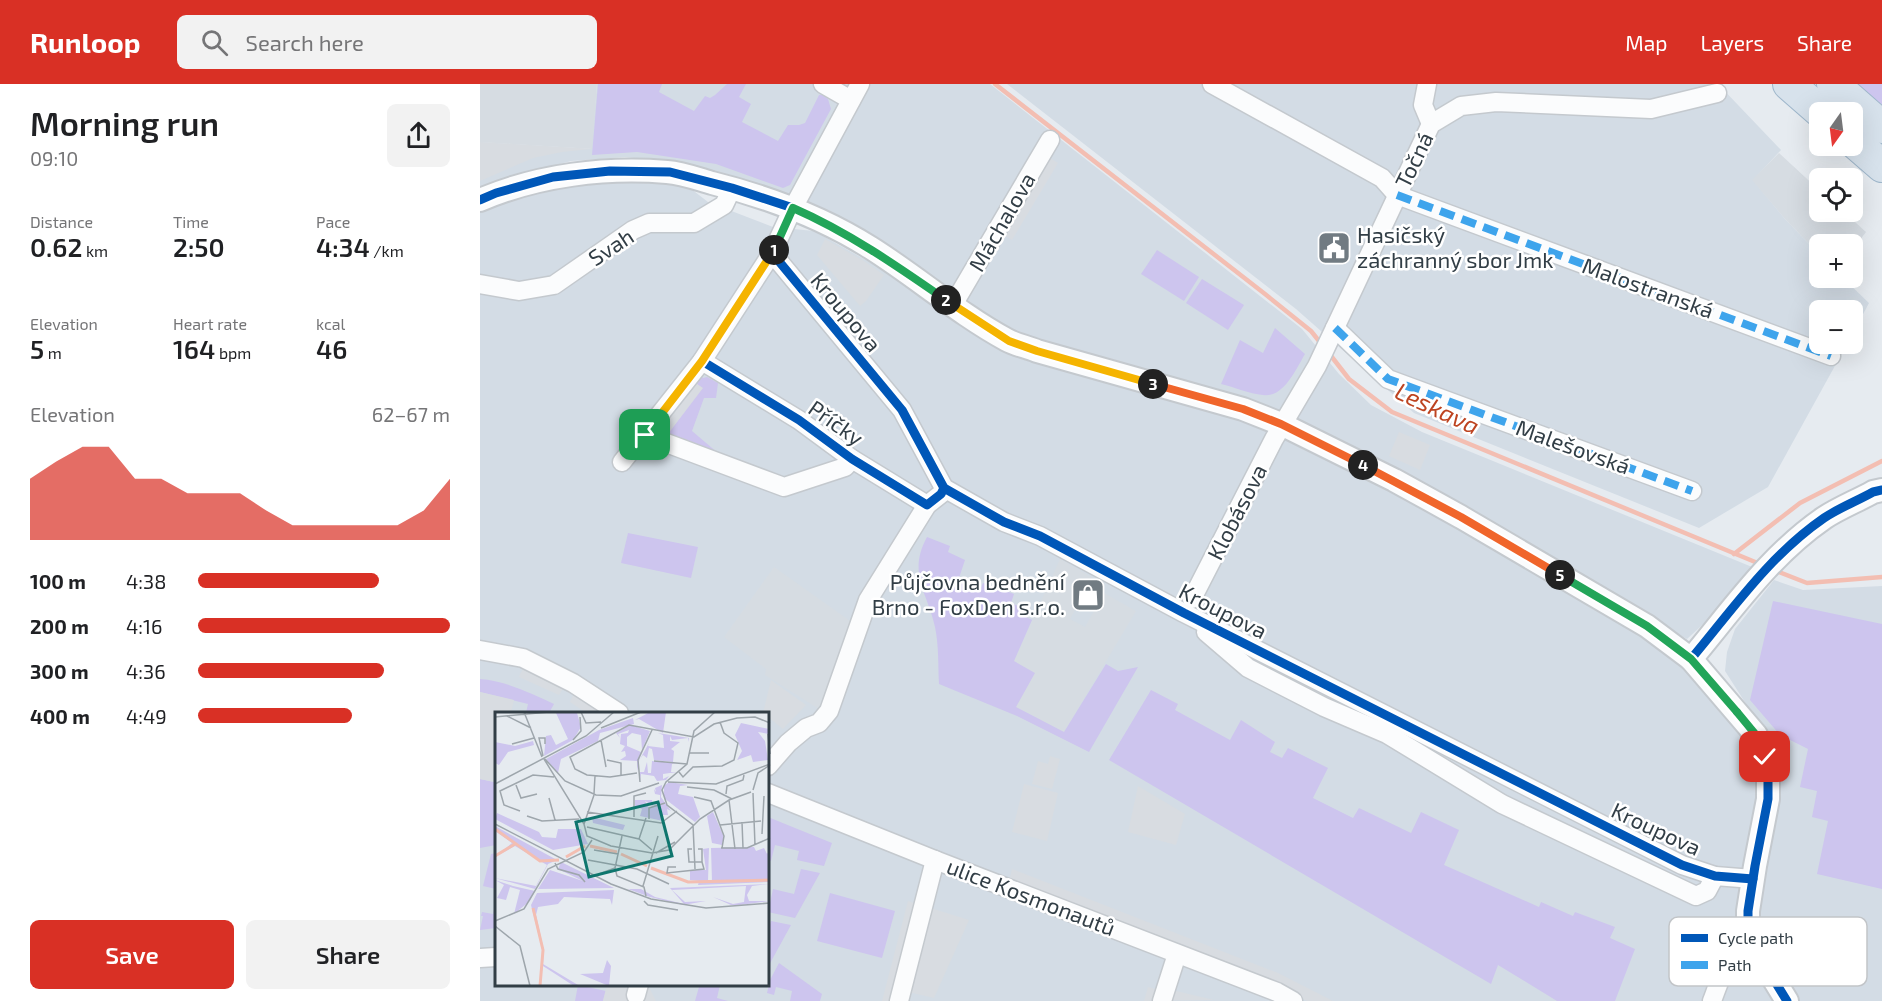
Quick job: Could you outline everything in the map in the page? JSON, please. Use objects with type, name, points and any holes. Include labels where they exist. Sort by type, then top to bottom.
[{"type":"highway","points":[[1789,84],[1810,102]]},
{"type":"highway","points":[[1833,84],[1882,127]]},
{"type":"highway","points":[[1863,150],[1882,166]]},
{"type":"street","points":[[622,462],[702,361],[772,253],[793,208],[855,92],[823,84]]},
{"type":"street","name":"Malostranská","points":[[1212,84],[1382,178],[1397,195],[1832,356]]},
{"type":"street","points":[[1426,84],[1424,105],[1431,124]]},
{"type":"street","name":"Točná","points":[[1281,424],[1290,413],[1321,357],[1431,124],[1461,106],[1496,102],[1651,109],[1717,93]]},
{"type":"street","name":"Máchalova","points":[[953,305],[1050,140]]},
{"type":"street","points":[[480,200],[496,193],[554,177],[610,171],[670,172],[732,188],[819,219],[871,248],[1009,341],[1243,409],[1281,424],[1394,480],[1461,517],[1647,626],[1691,659],[1756,735],[1768,764],[1768,799],[1754,872],[1749,917]]},
{"type":"street","name":"Svah","points":[[480,284],[519,291],[554,285],[633,230],[649,224],[694,223],[724,205],[732,188]]},
{"type":"street","name":"Kroupova","points":[[772,253],[902,410],[944,488],[1004,522],[1040,536],[1188,606],[1682,865],[1715,876],[1754,872]]},
{"type":"street","name":"Malešovská","points":[[1333,332],[1388,379],[1692,491]]},
{"type":"street","name":"Příčky","points":[[702,361],[799,420],[852,459],[927,505]]},
{"type":"street","name":"Klobásova","points":[[1188,606],[1281,424]]},
{"type":"street","name":"Příčky","points":[[645,435],[784,487],[845,467],[852,459]]},
{"type":"street","points":[[770,764],[788,743],[807,728],[819,723],[829,711],[868,600],[927,505],[941,494],[944,488]]},
{"type":"street","points":[[1691,659],[1752,582],[1782,553],[1825,518],[1873,492],[1882,490]]},
{"type":"street","name":"Kroupova","points":[[1188,606],[1248,668],[1324,707],[1386,734],[1502,804],[1695,896],[1707,891],[1715,876]]},
{"type":"street","points":[[480,650],[524,658],[573,683],[617,712]]},
{"type":"street","name":"ulice Kosmonautů","points":[[770,794],[1277,992],[1293,1001]]},
{"type":"street","points":[[899,1001],[935,860]]},
{"type":"street","points":[[1162,1001],[1177,954]]},
{"type":"street","points":[[480,958],[495,957]]},
{"type":"street","points":[[1712,1001],[1718,986]]},
{"type":"street","points":[[1778,986],[1787,1001]]},
{"type":"shaded area","points":[[480,84],[597,84],[592,149],[480,142]]},
{"type":"shaded area","points":[[597,84],[990,84],[1302,329],[1339,374],[1371,405],[1422,432],[1757,569],[1722,607],[1687,639],[1327,438],[1038,343],[989,319],[959,295],[907,260],[823,211],[764,185],[625,157],[571,161],[511,177],[480,190],[480,142],[591,149]]},
{"type":"shaded area","points":[[598,84],[662,84],[659,92],[694,111],[705,96],[710,98],[727,84],[746,84],[739,97],[751,104],[742,122],[778,141],[788,125],[805,123],[819,95],[828,99],[831,109],[790,185],[783,188],[716,164],[637,152],[592,155]]},
{"type":"shaded area","points":[[1007,84],[1718,84],[1781,150],[1753,180],[1809,244],[1809,288],[1853,288],[1869,303],[1863,314],[1863,300],[1809,300],[1809,354],[1841,354],[1768,487],[1699,528],[1414,413],[1296,309]]},
{"type":"shaded area","points":[[1858,84],[1882,84],[1882,105]]},
{"type":"shaded area","points":[[480,142],[592,149],[533,158],[480,181]]},
{"type":"shaded area","points":[[1042,153],[1058,163],[1012,240],[997,231]]},
{"type":"shaded area","points":[[1779,153],[1809,181],[1809,222],[1855,222],[1866,232],[1863,236],[1863,234],[1809,234],[1809,244],[1752,180]]},
{"type":"shaded area","points":[[641,181],[686,185],[708,202],[773,227],[814,231],[932,297],[1022,353],[1211,408],[1314,449],[1449,518],[1641,633],[1688,672],[1735,723],[1756,754],[1759,798],[1738,911],[1741,917],[1669,917],[1669,986],[1770,986],[1777,1001],[480,1001],[480,209],[517,195],[579,184]]},
{"type":"shaded area","points":[[825,239],[884,275],[860,306],[817,255]]},
{"type":"shaded area","points":[[1157,250],[1199,277],[1184,301],[1141,274]]},
{"type":"shaded area","points":[[1202,279],[1244,305],[1228,330],[1186,303]]},
{"type":"shaded area","points":[[1275,328],[1305,354],[1283,387],[1270,395],[1263,395],[1221,384],[1240,340],[1263,353]]},
{"type":"shaded area","points":[[701,375],[703,378],[707,377],[718,383],[716,398],[704,398],[692,431],[725,459],[660,435],[660,427],[667,433],[702,388],[694,382]]},
{"type":"shaded area","points":[[694,382],[703,388],[668,434],[660,427]]},
{"type":"shaded area","points":[[1399,432],[1430,445],[1420,470],[1389,456]]},
{"type":"shaded area","points":[[628,533],[698,547],[691,578],[621,563]]},
{"type":"shaded area","points":[[927,537],[950,546],[948,552],[965,560],[958,581],[980,590],[983,583],[1014,594],[1011,603],[1023,608],[1020,614],[1032,620],[1014,661],[1035,673],[1016,707],[1064,732],[1106,664],[1118,671],[1138,667],[1089,752],[1017,716],[939,684],[935,627],[919,573],[921,550]]},
{"type":"shaded area","points":[[1060,559],[1093,578],[1070,619],[1085,627],[1104,593],[1136,611],[1064,732],[1015,707],[1014,661]]},
{"type":"shaded area","points":[[774,567],[853,623],[826,702],[819,709],[765,675],[766,669],[724,637]]},
{"type":"shaded area","points":[[1774,580],[1803,590],[1882,586],[1882,1001],[1793,1001],[1785,986],[1867,986],[1867,917],[1759,917],[1776,819],[1776,757],[1757,721],[1725,671],[1727,652],[1735,629]]},
{"type":"shaded area","points":[[1773,601],[1882,624],[1882,889],[1817,874],[1828,821],[1812,817],[1817,791],[1800,787],[1808,749],[1780,735],[1750,700]]},
{"type":"shaded area","points":[[523,668],[564,687],[559,695],[519,677]]},
{"type":"shaded area","points":[[480,679],[490,680],[509,685],[554,704],[550,712],[526,712],[528,704],[480,692]]},
{"type":"shaded area","points":[[771,680],[806,705],[783,729],[770,719],[770,712],[763,712]]},
{"type":"shaded area","points":[[1151,690],[1178,704],[1175,710],[1230,740],[1241,720],[1275,742],[1270,752],[1282,758],[1288,748],[1328,768],[1313,798],[1353,818],[1359,808],[1411,833],[1421,812],[1459,830],[1444,865],[1539,907],[1541,902],[1573,916],[1575,912],[1615,927],[1610,938],[1635,949],[1615,1001],[1557,1001],[1498,965],[1491,984],[1109,760]]},
{"type":"shaded area","points":[[480,692],[514,700],[511,712],[495,712],[494,782],[480,779]]},
{"type":"shaded area","points":[[574,693],[602,712],[585,712],[570,702]]},
{"type":"shaded area","points":[[1050,756],[1060,759],[1052,789],[1032,784],[1038,761],[1048,764]]},
{"type":"shaded area","points":[[495,777],[495,845],[480,848],[480,779],[494,782]]},
{"type":"shaded area","points":[[1024,784],[1058,793],[1047,841],[1012,832]]},
{"type":"shaded area","points":[[1138,786],[1185,814],[1176,845],[1128,832]]},
{"type":"shaded area","points":[[770,818],[832,843],[824,866],[797,860],[799,851],[775,845],[771,861]]},
{"type":"shaded area","points":[[495,853],[495,889],[483,886],[491,854]]},
{"type":"shaded area","points":[[801,869],[820,873],[795,918],[770,912],[773,889],[794,894]]},
{"type":"shaded area","points":[[1012,869],[1278,973],[1333,1001],[1307,1001],[1009,881]]},
{"type":"shaded area","points":[[830,893],[895,911],[882,958],[817,941]]},
{"type":"shaded area","points":[[908,901],[969,920],[934,998],[895,989],[892,1001],[882,1001]]},
{"type":"shaded area","points":[[495,906],[495,928],[480,930],[482,912],[493,914]]},
{"type":"shaded area","points":[[771,921],[791,925],[770,963]]},
{"type":"shaded area","points":[[779,963],[822,994],[820,1001],[790,1001],[792,991],[776,987],[774,995],[767,993],[770,980]]},
{"type":"shaded area","points":[[578,986],[606,991],[603,1001],[575,1001]]},
{"type":"shaded area","points":[[607,986],[648,986],[656,1001],[603,1001]]},
{"type":"shaded area","points":[[720,986],[717,998],[728,1001],[695,1001],[699,987]]},
{"type":"shaded area","points":[[1148,987],[1170,993],[1172,990],[1214,1000],[1144,1001]]},
{"type":"waterway","name":"Leskava","points":[[995,84],[1265,294],[1311,331],[1323,346]]},
{"type":"waterway","name":"Leskava","points":[[1328,352],[1349,379],[1392,412],[1760,564]]},
{"type":"waterway","points":[[1734,554],[1800,503],[1882,461]]},
{"type":"waterway","name":"Leskava","points":[[1774,570],[1807,583],[1882,577]]},
{"type":"marked path","points":[[1397,195],[1831,356]]},
{"type":"marked path","points":[[1335,328],[1388,379],[1692,491]]},
{"type":"cycle path","points":[[480,200],[496,193],[553,177],[610,171],[670,172],[732,188],[793,208],[772,253],[702,361],[799,420],[852,459],[927,505],[941,494],[944,488]]},
{"type":"cycle path","points":[[772,253],[902,410],[944,488],[1004,522],[1040,536],[1184,613],[1682,865],[1715,876],[1753,879]]},
{"type":"cycle path","points":[[1748,917],[1768,799],[1768,764],[1756,735],[1691,659],[1769,566],[1804,533],[1830,514],[1873,492],[1882,490]]},
{"type":"cycle path","points":[[1778,986],[1787,1001]]},
{"type":"place","name":"Hasičský záchranný sbor Jmk","points":[[1334,248]]},
{"type":"place","name":"Půjčovna bednění Brno - FoxDen s.r.o.","points":[[1088,595]]},
{"type":"route","points":[[645,435],[702,361],[772,253],[793,208],[819,219],[871,248],[1009,341],[1243,409],[1281,424],[1394,480],[1461,517],[1647,626],[1691,659],[1756,735],[1765,757]]}]
